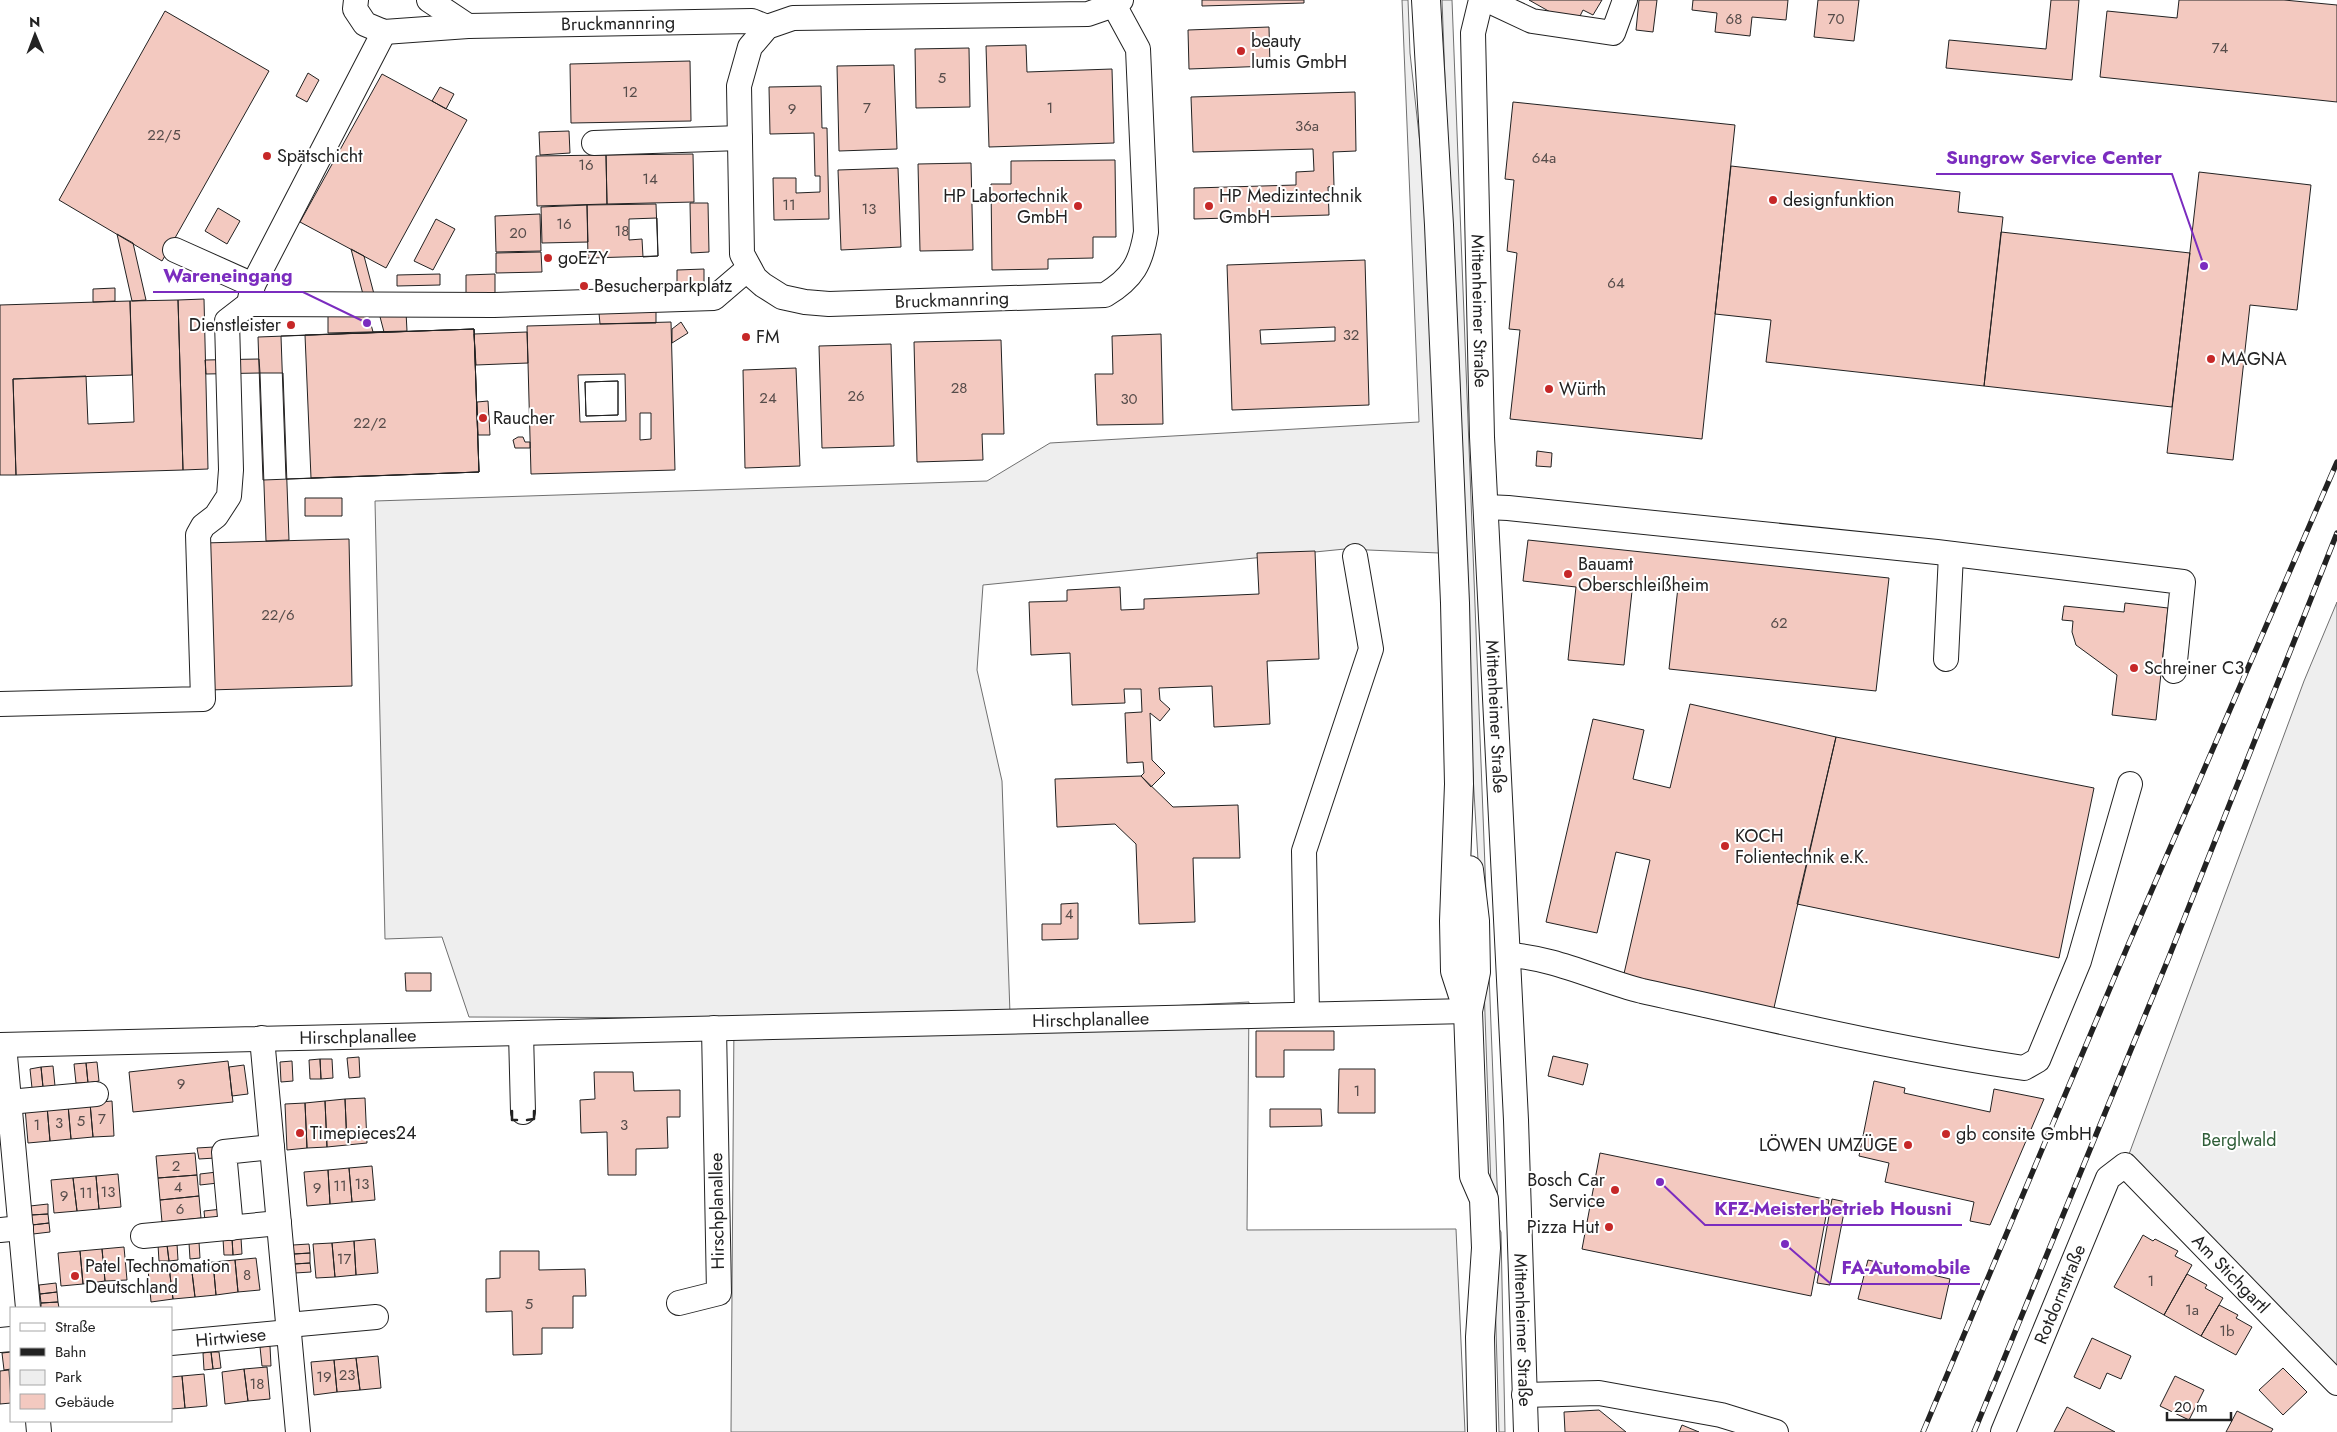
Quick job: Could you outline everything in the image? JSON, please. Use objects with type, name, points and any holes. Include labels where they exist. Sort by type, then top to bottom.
[{"type":"main road","name":"Mittenheimer Straße","points":[[1426,0],[1439,225],[1455,603],[1459,784],[1454,921],[1455,971],[1468,1011],[1474,1176],[1466,1200],[1468,1240],[1480,1337],[1482,1432]]},
{"type":"street","points":[[0,704],[202,699],[198,535],[203,526],[216,516],[229,496],[231,470],[227,320],[251,294],[384,32],[365,24],[355,9],[356,0]]},
{"type":"street","points":[[429,0],[468,26]]},
{"type":"street","points":[[1491,1],[1532,21],[1613,33],[1625,0]]},
{"type":"street","name":"Mittenheimer Straße","points":[[1491,1],[1473,33],[1486,507],[1516,1129],[1526,1432]]},
{"type":"street","name":"Bruckmannring","points":[[1118,3],[1138,49],[1146,232],[1144,248],[1134,273],[1121,286],[1105,295],[829,304],[782,297],[763,286],[749,268],[742,254],[739,86],[750,47],[767,27],[793,18],[1088,14],[1118,3]]},
{"type":"street","name":"Bruckmannring","points":[[384,32],[468,26],[752,21],[767,27]]},
{"type":"street","points":[[594,143],[740,138]]},
{"type":"street","points":[[175,250],[251,294],[494,305],[714,298],[749,268]]},
{"type":"street","points":[[1486,507],[1951,554],[2183,582],[2174,670]]},
{"type":"street","points":[[1946,659],[1951,554]]},
{"type":"street","points":[[1307,1014],[1304,851],[1371,649],[1355,556]]},
{"type":"street","points":[[1508,955],[1525,956],[1626,987],[1824,1032],[2024,1068],[2038,1060],[2079,961],[2130,784]]},
{"type":"street","name":"Hirschplanallee","points":[[2,1045],[1468,1011]]},
{"type":"street","name":"Hirschplanallee","points":[[679,1303],[719,1293],[714,1028]]},
{"type":"street","points":[[521,1033],[523,1112]]},
{"type":"street","name":"Hirtwiese","points":[[262,1038],[289,1329],[295,1432]]},
{"type":"street","points":[[2,1045],[9,1102],[7,1154],[10,1229],[28,1307]]},
{"type":"street","points":[[9,1102],[96,1094]]},
{"type":"street","points":[[231,1228],[224,1152],[272,1147]]},
{"type":"street","name":"Am Stichgartl","points":[[2125,1164],[2337,1383]]},
{"type":"street","name":"Rotdornstraße","points":[[2003,1432],[2108,1178],[2125,1164]]},
{"type":"street","points":[[143,1236],[279,1223]]},
{"type":"street","name":"Hirtwiese","points":[[172,1343],[376,1317]]},
{"type":"street","points":[[1524,1395],[1599,1393],[1721,1415],[1776,1432]]},
{"type":"green space","points":[[1402,0],[1408,0],[1410,53],[1425,190],[1439,553],[1345,549],[983,585],[977,670],[1002,781],[1010,1014],[1249,1002],[1247,1230],[1456,1229],[1465,1432],[731,1432],[734,1018],[469,1017],[442,937],[385,939],[375,501],[987,481],[1050,443],[1419,422]]},
{"type":"green space","points":[[1442,0],[1452,0],[1498,1209],[1498,1213],[1492,1217],[1482,928],[1469,707]]},
{"type":"green space","name":"Berglwald","points":[[2337,602],[2337,1383],[2125,1165],[2304,681]]},
{"type":"green space","points":[[1493,1226],[1498,1227],[1501,1232],[1505,1432],[1499,1432]]},
{"type":"building","points":[[1202,0],[1304,0],[1304,3],[1202,6]]},
{"type":"building","points":[[1529,0],[1602,0],[1593,15],[1583,10],[1575,26]]},
{"type":"building","points":[[1639,0],[1657,0],[1653,32],[1636,30]]},
{"type":"building","points":[[1693,0],[1788,0],[1786,20],[1752,17],[1750,36],[1715,32],[1717,13],[1692,10]]},
{"type":"building","points":[[1818,0],[1859,0],[1854,41],[1814,37]]},
{"type":"building","points":[[2051,0],[2079,0],[2072,80],[1946,68],[1949,40],[2046,49]]},
{"type":"building","points":[[2179,0],[2284,0],[2337,5],[2337,102],[2100,77],[2107,11],[2177,18]]},
{"type":"building","points":[[165,11],[269,71],[162,261],[59,200]]},
{"type":"building","points":[[1269,27],[1270,66],[1189,69],[1188,30]]},
{"type":"building","points":[[1026,45],[1027,72],[1112,69],[1114,143],[989,147],[986,46]]},
{"type":"building","points":[[969,48],[970,107],[916,108],[915,49]]},
{"type":"building","points":[[690,61],[691,121],[571,123],[570,64]]},
{"type":"building","points":[[894,65],[897,149],[839,151],[837,66]]},
{"type":"building","points":[[308,73],[319,80],[307,102],[296,96]]},
{"type":"building","points":[[382,74],[467,120],[386,268],[300,222]]},
{"type":"building","points":[[821,86],[822,128],[827,128],[829,219],[774,220],[773,178],[796,178],[796,193],[820,192],[820,176],[815,176],[814,133],[770,134],[769,87]]},
{"type":"building","points":[[440,87],[454,94],[446,109],[432,101]]},
{"type":"building","points":[[1355,92],[1356,151],[1333,152],[1334,186],[1328,187],[1329,215],[1194,219],[1194,188],[1296,185],[1296,172],[1314,171],[1313,149],[1193,152],[1191,97]]},
{"type":"building","points":[[1513,102],[1735,125],[1702,439],[1510,419],[1520,330],[1509,329],[1517,253],[1507,251],[1514,180],[1505,179]]},
{"type":"building","points":[[569,131],[570,153],[540,155],[539,132]]},
{"type":"building","points":[[693,154],[694,202],[607,204],[606,155]]},
{"type":"building","points":[[606,155],[607,204],[537,206],[536,156]]},
{"type":"building","points":[[1115,160],[1116,237],[1093,237],[1093,258],[1048,259],[1048,269],[992,270],[991,184],[1011,184],[1011,161]]},
{"type":"building","points":[[971,163],[973,250],[920,251],[918,164]]},
{"type":"building","points":[[1731,166],[1960,192],[1958,212],[2003,217],[1984,386],[1766,362],[1771,320],[1715,314]]},
{"type":"building","points":[[898,168],[901,247],[841,250],[838,170]]},
{"type":"building","name":"MAGNA","points":[[2199,172],[2311,185],[2297,310],[2250,305],[2233,460],[2167,453]]},
{"type":"building","points":[[690,203],[708,203],[709,252],[691,253]]},
{"type":"building","points":[[656,204],[658,256],[588,258],[587,205]]},
{"type":"building","points":[[587,205],[588,242],[542,243],[541,207]]},
{"type":"building","points":[[218,208],[240,221],[227,244],[205,231]]},
{"type":"building","points":[[540,214],[541,251],[496,252],[495,216]]},
{"type":"building","points":[[657,218],[658,256],[643,257],[642,239],[629,240],[629,219]]},
{"type":"building","points":[[436,219],[455,229],[433,270],[414,261]]},
{"type":"building","points":[[2001,232],[2190,253],[2172,407],[1984,386]]},
{"type":"building","points":[[117,234],[133,243],[146,300],[132,301]]},
{"type":"building","points":[[351,249],[364,256],[384,332],[373,332]]},
{"type":"building","points":[[541,252],[542,272],[496,273],[496,253]]},
{"type":"building","points":[[1365,260],[1369,405],[1232,410],[1227,265]],"holes":[[[1335,327],[1335,341],[1261,344],[1260,330]]]},
{"type":"building","points":[[704,269],[704,291],[677,292],[677,270]]},
{"type":"building","points":[[440,274],[440,285],[397,286],[397,275]]},
{"type":"building","points":[[495,274],[495,296],[466,296],[466,275]]},
{"type":"building","points":[[115,288],[115,301],[93,302],[93,289]]},
{"type":"building","points":[[204,299],[208,469],[183,470],[178,300]]},
{"type":"building","points":[[178,300],[183,470],[16,475],[13,379],[86,376],[88,424],[134,422],[130,301]]},
{"type":"building","points":[[130,301],[132,375],[13,379],[16,475],[0,475],[0,305]]},
{"type":"building","points":[[656,311],[656,323],[600,324],[599,313]]},
{"type":"building","points":[[406,312],[407,331],[328,333],[328,314]]},
{"type":"building","points":[[671,322],[675,470],[531,474],[527,326]],"holes":[[[618,381],[618,415],[586,416],[585,382]]]},
{"type":"building","points":[[681,322],[688,333],[672,343],[672,329]]},
{"type":"building","points":[[474,329],[479,472],[263,480],[258,337]]},
{"type":"building","points":[[474,329],[479,472],[311,478],[305,335]]},
{"type":"building","points":[[474,329],[479,472],[286,479],[281,336]]},
{"type":"building","points":[[527,332],[528,363],[476,365],[474,334]]},
{"type":"building","points":[[1161,334],[1163,424],[1097,425],[1095,374],[1113,374],[1112,336]]},
{"type":"building","points":[[1001,340],[1004,434],[982,434],[983,460],[917,462],[914,342]]},
{"type":"building","points":[[891,344],[894,446],[822,448],[819,346]]},
{"type":"building","points":[[259,359],[260,373],[206,374],[205,360]]},
{"type":"building","points":[[796,368],[800,466],[745,468],[743,370]]},
{"type":"building","points":[[260,373],[283,373],[289,540],[266,541]]},
{"type":"building","points":[[625,374],[626,421],[580,422],[578,375]],"holes":[[[618,381],[618,415],[586,416],[585,382]]]},
{"type":"building","name":"Raucher","points":[[488,401],[490,435],[478,435],[477,402]]},
{"type":"building","points":[[640,413],[651,413],[651,439],[640,440]]},
{"type":"building","points":[[523,437],[525,442],[530,442],[530,448],[515,448],[513,440]]},
{"type":"building","points":[[1537,451],[1552,453],[1551,467],[1536,466]]},
{"type":"building","points":[[305,498],[342,498],[342,516],[305,516]]},
{"type":"building","points":[[349,539],[352,686],[208,690],[204,543]]},
{"type":"building","points":[[1528,540],[1889,578],[1876,691],[1669,669],[1678,587],[1633,582],[1624,665],[1568,660],[1576,587],[1523,581]]},
{"type":"building","points":[[1315,551],[1319,659],[1267,661],[1270,724],[1214,727],[1212,686],[1159,688],[1160,700],[1170,709],[1160,721],[1150,713],[1152,760],[1165,773],[1151,787],[1141,776],[1144,773],[1143,762],[1127,763],[1125,713],[1142,712],[1141,689],[1124,689],[1125,703],[1072,705],[1070,653],[1031,655],[1029,602],[1067,601],[1067,590],[1120,587],[1121,610],[1144,609],[1144,599],[1259,594],[1257,553]]},
{"type":"building","name":"Schreiner C3","points":[[2125,603],[2168,608],[2156,720],[2112,715],[2117,675],[2076,645],[2072,632],[2073,621],[2062,620],[2064,606],[2124,612]]},
{"type":"building","points":[[1690,704],[1836,737],[1773,1012],[1623,978],[1650,860],[1616,852],[1597,933],[1546,922],[1593,719],[1644,730],[1633,779],[1670,788]]},
{"type":"building","points":[[1836,737],[2094,788],[2059,958],[1797,904]]},
{"type":"building","points":[[1141,776],[1173,807],[1238,805],[1240,858],[1193,858],[1195,922],[1139,924],[1136,844],[1115,824],[1057,827],[1055,779]]},
{"type":"building","points":[[1078,903],[1078,939],[1042,940],[1042,924],[1061,924],[1061,904]]},
{"type":"building","points":[[405,973],[431,973],[431,991],[406,991]]},
{"type":"building","points":[[1256,1031],[1334,1031],[1334,1050],[1284,1050],[1284,1077],[1256,1077]]},
{"type":"building","points":[[1553,1056],[1588,1064],[1583,1085],[1548,1076]]},
{"type":"building","points":[[359,1057],[360,1077],[349,1078],[347,1058]]},
{"type":"building","points":[[320,1059],[321,1079],[310,1079],[309,1060]]},
{"type":"building","points":[[320,1059],[332,1059],[333,1078],[321,1079]]},
{"type":"building","points":[[228,1061],[233,1102],[133,1112],[129,1072]]},
{"type":"building","points":[[292,1061],[293,1081],[281,1082],[280,1062]]},
{"type":"building","points":[[97,1062],[99,1081],[88,1083],[86,1063]]},
{"type":"building","points":[[86,1063],[88,1083],[76,1083],[74,1064]]},
{"type":"building","points":[[244,1065],[248,1094],[232,1096],[229,1067]]},
{"type":"building","points":[[53,1066],[55,1086],[43,1087],[41,1067]]},
{"type":"building","points":[[41,1067],[43,1087],[32,1088],[30,1069]]},
{"type":"building","points":[[1339,1069],[1375,1069],[1375,1113],[1338,1113]]},
{"type":"building","points":[[594,1072],[633,1072],[634,1091],[680,1090],[680,1117],[667,1117],[668,1148],[636,1149],[636,1175],[608,1175],[607,1132],[581,1133],[580,1100],[595,1099]]},
{"type":"building","name":"gb consite GmbH","points":[[1874,1081],[1905,1088],[1904,1093],[1990,1112],[1994,1089],[2044,1099],[1990,1225],[1970,1221],[1974,1202],[1885,1182],[1889,1163],[1859,1156]]},
{"type":"building","points":[[365,1098],[367,1143],[347,1145],[345,1099]]},
{"type":"building","points":[[345,1099],[347,1145],[327,1147],[325,1101]]},
{"type":"building","points":[[112,1101],[114,1136],[93,1137],[90,1103]]},
{"type":"building","points":[[325,1101],[327,1147],[307,1148],[305,1103]]},
{"type":"building","points":[[90,1103],[93,1137],[71,1139],[68,1105]]},
{"type":"building","points":[[305,1103],[307,1148],[287,1150],[285,1104]]},
{"type":"building","points":[[68,1105],[71,1139],[50,1141],[47,1106]]},
{"type":"building","points":[[47,1106],[50,1141],[28,1143],[25,1108]]},
{"type":"building","points":[[1270,1109],[1321,1109],[1322,1126],[1270,1127]]},
{"type":"building","points":[[214,1147],[215,1158],[199,1159],[197,1148]]},
{"type":"building","points":[[195,1153],[197,1175],[158,1178],[156,1156]]},
{"type":"building","points":[[1600,1153],[1829,1200],[1811,1296],[1582,1249]]},
{"type":"building","points":[[372,1166],[375,1200],[352,1202],[349,1168]]},
{"type":"building","points":[[349,1168],[352,1202],[330,1204],[328,1170]]},
{"type":"building","points":[[328,1170],[330,1204],[307,1206],[304,1172]]},
{"type":"building","points":[[217,1172],[218,1183],[200,1185],[200,1174]]},
{"type":"building","points":[[118,1174],[121,1207],[99,1209],[96,1176]]},
{"type":"building","points":[[197,1175],[199,1196],[160,1200],[158,1178]]},
{"type":"building","points":[[96,1176],[99,1209],[77,1211],[73,1178]]},
{"type":"building","points":[[73,1178],[77,1211],[54,1213],[51,1180]]},
{"type":"building","points":[[199,1196],[201,1218],[162,1222],[160,1200]]},
{"type":"building","points":[[1832,1199],[1846,1202],[1830,1285],[1817,1283]]},
{"type":"building","points":[[48,1204],[48,1214],[31,1215],[30,1206]]},
{"type":"building","points":[[222,1209],[223,1219],[205,1221],[204,1211]]},
{"type":"building","points":[[48,1214],[49,1223],[32,1225],[31,1215]]},
{"type":"building","points":[[49,1223],[50,1232],[33,1234],[32,1225]]},
{"type":"building","points":[[2143,1235],[2178,1251],[2175,1256],[2192,1265],[2164,1315],[2114,1287]]},
{"type":"building","points":[[232,1238],[241,1238],[242,1254],[233,1255]]},
{"type":"building","points":[[232,1238],[233,1255],[224,1255],[223,1239]]},
{"type":"building","points":[[375,1239],[378,1273],[356,1275],[354,1241]]},
{"type":"building","points":[[354,1241],[356,1275],[335,1277],[332,1243]]},
{"type":"building","points":[[199,1242],[200,1258],[190,1259],[189,1243]]},
{"type":"building","points":[[332,1243],[335,1277],[316,1278],[313,1244]]},
{"type":"building","points":[[177,1244],[178,1260],[169,1261],[167,1245]]},
{"type":"building","points":[[309,1244],[310,1253],[294,1254],[293,1245]]},
{"type":"building","points":[[158,1245],[167,1245],[169,1261],[159,1261]]},
{"type":"building","points":[[124,1247],[127,1280],[105,1281],[102,1249]]},
{"type":"building","points":[[102,1249],[105,1281],[83,1284],[80,1251]]},
{"type":"building","points":[[80,1251],[83,1284],[61,1286],[58,1253]]},
{"type":"building","points":[[500,1251],[539,1251],[539,1270],[585,1269],[586,1296],[573,1296],[573,1328],[542,1328],[542,1354],[513,1355],[512,1311],[486,1312],[486,1279],[500,1278]]},
{"type":"building","points":[[310,1253],[310,1263],[294,1264],[294,1254]]},
{"type":"building","points":[[256,1258],[260,1290],[238,1292],[235,1260]]},
{"type":"building","points":[[235,1260],[238,1292],[216,1295],[213,1262]]},
{"type":"building","points":[[1868,1260],[1950,1279],[1941,1319],[1858,1299]]},
{"type":"building","points":[[213,1262],[216,1295],[195,1297],[191,1264]]},
{"type":"building","points":[[310,1263],[311,1272],[295,1273],[294,1264]]},
{"type":"building","points":[[191,1264],[195,1297],[173,1299],[169,1267]]},
{"type":"building","points":[[169,1267],[173,1299],[151,1302],[148,1269]]},
{"type":"building","points":[[2187,1274],[2207,1285],[2205,1288],[2223,1298],[2201,1336],[2164,1315]]},
{"type":"building","points":[[56,1283],[57,1292],[40,1294],[39,1285]]},
{"type":"building","points":[[57,1292],[58,1302],[41,1303],[40,1294]]},
{"type":"building","points":[[58,1302],[59,1307],[41,1307],[41,1303]]},
{"type":"building","points":[[2219,1305],[2238,1315],[2236,1318],[2252,1327],[2236,1355],[2201,1336]]},
{"type":"building","points":[[2092,1338],[2131,1356],[2121,1379],[2107,1373],[2100,1389],[2074,1377]]},
{"type":"building","points":[[270,1346],[271,1366],[262,1366],[260,1347]]},
{"type":"building","points":[[10,1352],[10,1369],[4,1370],[2,1353]]},
{"type":"building","points":[[211,1352],[219,1352],[221,1368],[213,1369]]},
{"type":"building","points":[[211,1352],[213,1369],[204,1370],[203,1353]]},
{"type":"building","points":[[378,1356],[381,1388],[360,1390],[356,1358]]},
{"type":"building","points":[[356,1358],[360,1390],[337,1392],[334,1360]]},
{"type":"building","points":[[334,1360],[337,1392],[314,1395],[311,1362]]},
{"type":"building","points":[[267,1367],[270,1399],[248,1401],[244,1369]]},
{"type":"building","points":[[2283,1368],[2307,1392],[2283,1415],[2259,1390]]},
{"type":"building","points":[[244,1369],[248,1401],[225,1404],[222,1372]]},
{"type":"building","points":[[9,1370],[10,1403],[0,1404],[0,1371]]},
{"type":"building","points":[[204,1374],[207,1406],[185,1408],[182,1376]]},
{"type":"building","points":[[182,1376],[185,1408],[172,1409],[172,1377]]},
{"type":"building","points":[[2175,1376],[2204,1390],[2189,1420],[2160,1406]]},
{"type":"building","points":[[2067,1407],[2115,1432],[2054,1432]]},
{"type":"building","points":[[1599,1410],[1626,1432],[1565,1432],[1564,1412]]},
{"type":"building","points":[[2237,1411],[2273,1429],[2271,1432],[2226,1432]]},
{"type":"building","points":[[1682,1425],[1699,1432],[1679,1432]]},
{"type":"railway","points":[[1923,1432],[2129,943],[2337,462]]},
{"type":"railway","points":[[1974,1432],[2169,957],[2337,533]]},
{"type":"wall","points":[[512,1111],[512,1120],[517,1120]]},
{"type":"wall","points":[[527,1120],[534,1119],[534,1111]]},
{"type":"place","name":"beauty lumis GmbH","points":[[1241,51]]},
{"type":"place","name":"Spätschicht","points":[[267,156]]},
{"type":"place","name":"designfunktion","points":[[1773,200]]},
{"type":"place","name":"HP Labortechnik GmbH","points":[[1078,206]]},
{"type":"place","name":"HP Medizintechnik GmbH","points":[[1209,206]]},
{"type":"place","name":"goEZY","points":[[548,258]]},
{"type":"place","name":"Sungrow Service Center","points":[[2204,266]]},
{"type":"place","name":"Besucherparkplatz","points":[[584,286]]},
{"type":"place","name":"Wareneingang","points":[[367,323]]},
{"type":"place","name":"Dienstleister","points":[[291,325]]},
{"type":"place","name":"FM","points":[[746,337]]},
{"type":"place","name":"MAGNA","points":[[2211,359]]},
{"type":"place","name":"Würth","points":[[1549,389]]},
{"type":"place","name":"Raucher","points":[[483,418]]},
{"type":"place","name":"Bauamt Oberschleißheim","points":[[1568,574]]},
{"type":"place","name":"Schreiner C3","points":[[2134,668]]},
{"type":"place","name":"KOCH Folientechnik e.K.","points":[[1725,846]]},
{"type":"place","name":"Timepieces24","points":[[300,1133]]},
{"type":"place","name":"gb consite GmbH","points":[[1946,1134]]},
{"type":"place","name":"LÖWEN UMZÜGE","points":[[1908,1145]]},
{"type":"place","name":"KFZ-Meisterbetrieb Housni","points":[[1660,1182]]},
{"type":"place","name":"Bosch Car Service","points":[[1615,1190]]},
{"type":"place","name":"Pizza Hut","points":[[1609,1227]]},
{"type":"place","name":"FA-Automobile","points":[[1785,1244]]},
{"type":"place","name":"Patel Technomation Deutschland","points":[[75,1276]]}]
